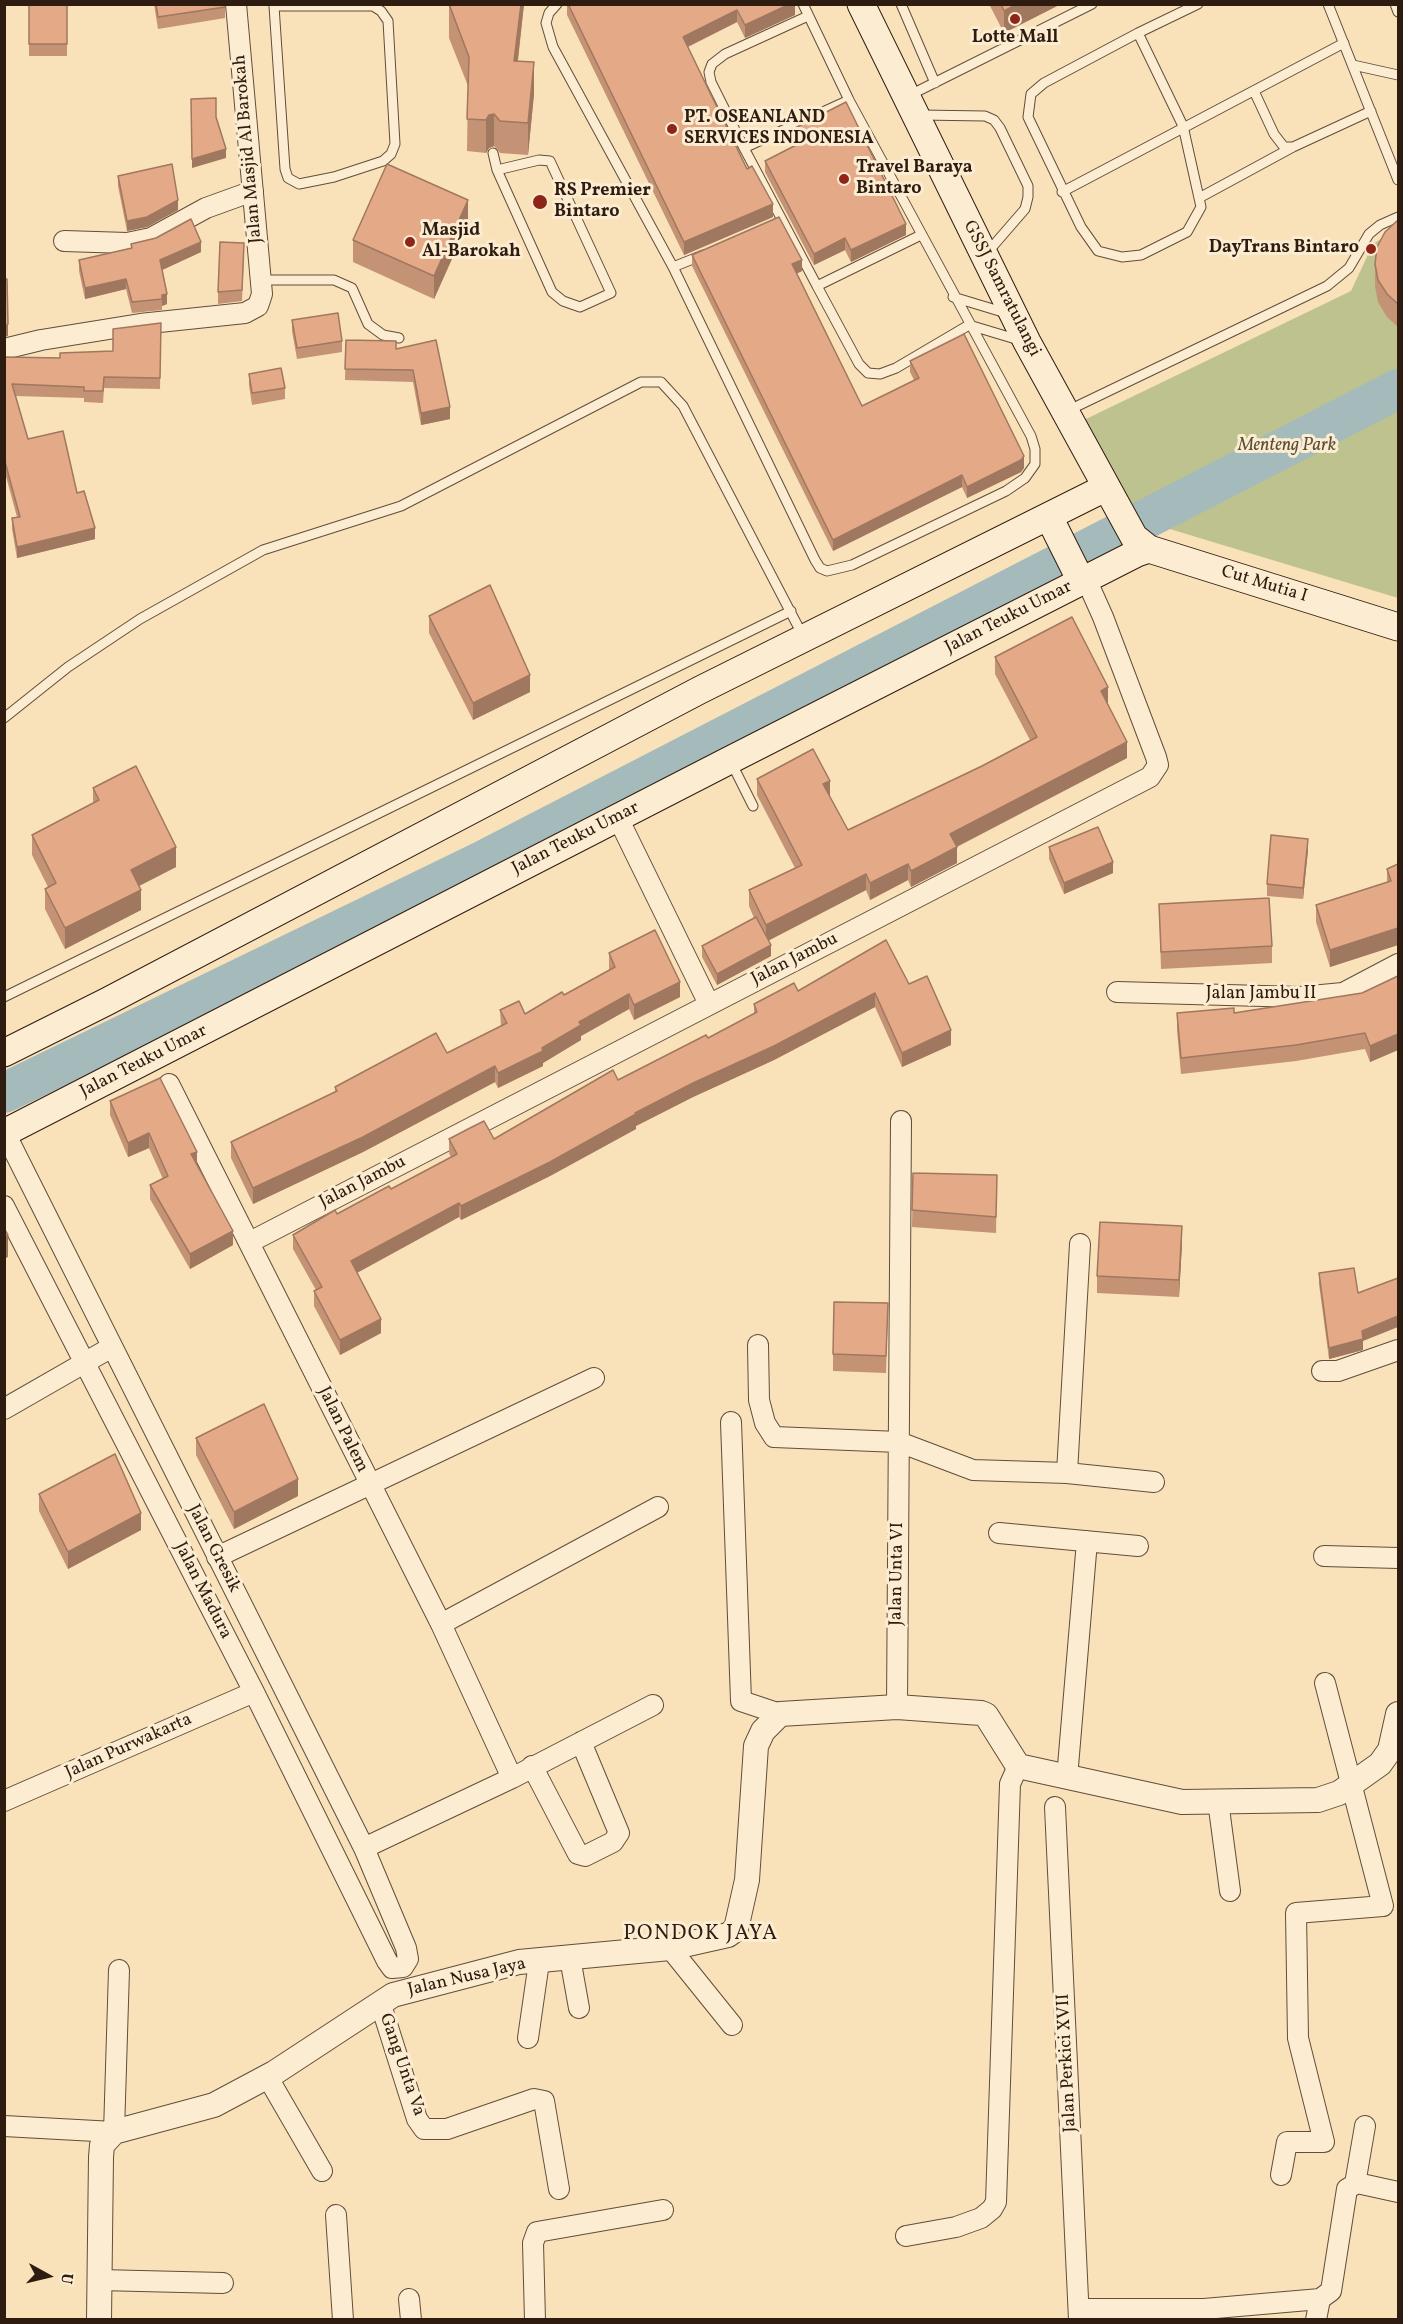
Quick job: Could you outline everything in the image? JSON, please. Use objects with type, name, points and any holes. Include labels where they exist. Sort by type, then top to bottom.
[{"type":"main road","name":"GSSJ Samratulangi","points":[[861,4],[1027,342],[1110,497],[1142,543]]},
{"type":"main road","points":[[4,1053],[804,639],[1110,497]]},
{"type":"main road","points":[[1053,525],[1080,574]]},
{"type":"main road","name":"Jalan Teuku Umar","points":[[5,1133],[730,760],[1142,543]]},
{"type":"main road","name":"Cut Mutia I","points":[[1142,543],[1398,627]]},
{"type":"street","name":"Jalan Masjid Al Barokah","points":[[236,4],[261,287]]},
{"type":"street","points":[[64,241],[127,243],[151,238],[206,208],[253,191]]},
{"type":"street","points":[[4,349],[41,340],[140,324],[245,313],[258,306],[261,287]]},
{"type":"street","name":"Jalan Jambu","points":[[250,1242],[1155,773],[1158,765],[1156,757],[1103,617],[1080,574]]},
{"type":"street","points":[[618,818],[709,1004]]},
{"type":"street","name":"Jalan Jambu II","points":[[1117,992],[1300,997],[1343,993],[1398,964]]},
{"type":"street","name":"Jalan Palem","points":[[169,1084],[250,1242],[368,1484],[441,1624],[512,1778]]},
{"type":"street","name":"Jalan Unta VI","points":[[897,1707],[901,1121]]},
{"type":"street","name":"Jalan Gresik","points":[[5,1133],[364,1848],[406,1948],[408,1959],[403,1967]]},
{"type":"street","name":"Jalan Madura","points":[[4,1206],[254,1692],[387,1961],[392,1968],[403,1967]]},
{"type":"street","points":[[1067,1473],[1080,1244]]},
{"type":"street","points":[[758,1345],[759,1400],[765,1423],[774,1437],[899,1442],[973,1470],[1067,1473],[1154,1482]]},
{"type":"street","points":[[4,1409],[112,1347]]},
{"type":"street","points":[[1322,1371],[1338,1371],[1398,1350]]},
{"type":"street","points":[[217,1557],[594,1378]]},
{"type":"street","points":[[731,1422],[741,1701],[780,1714],[897,1707],[981,1713],[986,1715],[1018,1766],[1182,1802],[1318,1800],[1350,1786],[1380,1764],[1394,1750],[1398,1714]]},
{"type":"street","points":[[441,1624],[658,1508]]},
{"type":"street","points":[[999,1533],[1138,1546]]},
{"type":"street","points":[[1067,1778],[1087,1541]]},
{"type":"street","points":[[1324,1556],[1398,1558]]},
{"type":"street","points":[[1281,2175],[1287,2142],[1324,2142],[1298,2038],[1296,1913],[1383,1906],[1325,1683]]},
{"type":"street","name":"Jalan Purwakarta","points":[[4,1801],[254,1692]]},
{"type":"street","points":[[364,1848],[512,1778],[653,1706]]},
{"type":"street","name":"Jalan Nusa Jaya","points":[[114,2132],[214,2105],[267,2076],[393,1995],[519,1962],[539,1962],[670,1948],[728,1935],[736,1929],[747,1880],[756,1746],[763,1731],[780,1714]]},
{"type":"street","points":[[532,1766],[578,1854],[585,1856],[613,1842],[619,1833],[581,1742]]},
{"type":"street","points":[[906,2236],[956,2227],[981,2218],[992,2209],[996,2202],[1010,1784],[1018,1766]]},
{"type":"street","points":[[1218,1801],[1230,1891]]},
{"type":"street","name":"Jalan Perkici XVII","points":[[1055,1808],[1079,2314]]},
{"type":"street","points":[[670,1948],[732,2025]]},
{"type":"street","points":[[570,1958],[579,2008]]},
{"type":"street","points":[[528,2038],[539,1962]]},
{"type":"street","points":[[99,2319],[101,2157],[102,2145],[114,2132],[119,1970]]},
{"type":"street","name":"Gang Unta Va","points":[[380,2002],[417,2119],[424,2129],[447,2129],[534,2099],[544,2102],[559,2189]]},
{"type":"street","points":[[267,2076],[322,2171]]},
{"type":"street","points":[[4,2126],[114,2132]]},
{"type":"street","points":[[1079,2314],[1203,2314],[1320,2299],[1331,2291],[1365,2126]]},
{"type":"street","points":[[1351,2187],[1398,2192]]},
{"type":"street","points":[[535,2319],[533,2243],[537,2232],[663,2210]]},
{"type":"street","points":[[336,2215],[343,2319]]},
{"type":"street","points":[[99,2280],[223,2283]]},
{"type":"street","points":[[409,2299],[411,2319]]},
{"type":"street","points":[[1316,2319],[1320,2299]]},
{"type":"lane","points":[[557,4],[549,13],[546,23],[553,47],[673,267],[815,560],[820,568],[827,571],[852,564],[1006,491],[1025,478],[1035,464],[1035,449],[1031,436],[953,297],[849,100],[803,4]]},
{"type":"lane","points":[[901,4],[935,83]]},
{"type":"lane","points":[[910,106],[935,83],[1092,4]]},
{"type":"lane","points":[[1138,33],[1183,126],[1201,207],[1187,232],[1141,255],[1122,257],[1098,251],[1062,192],[1028,117],[1031,94],[1044,83],[1138,33],[1198,4]]},
{"type":"lane","points":[[1328,4],[1398,180]]},
{"type":"lane","points":[[1395,4],[1398,12]]},
{"type":"lane","points":[[286,5],[373,6],[381,11],[388,21],[395,144],[391,154],[378,165],[299,184],[288,178],[285,169],[274,6],[286,5]]},
{"type":"lane","points":[[808,16],[725,54],[712,64],[709,72],[711,82],[744,148],[859,364],[868,373],[880,374],[896,368],[969,325],[1027,342]]},
{"type":"lane","points":[[1062,192],[1183,126],[1344,44]]},
{"type":"lane","points":[[1353,65],[1398,75]]},
{"type":"lane","points":[[1254,91],[1280,143],[1284,147],[1293,147]]},
{"type":"lane","points":[[744,148],[849,100]]},
{"type":"lane","points":[[910,106],[985,116],[994,120],[1000,128],[1028,186],[1029,197],[1025,209],[985,256]]},
{"type":"lane","points":[[1199,198],[1293,147],[1371,111]]},
{"type":"lane","points":[[493,153],[497,170],[552,292],[563,301],[580,307],[611,293],[550,161],[539,160],[497,170]]},
{"type":"lane","points":[[1065,413],[1327,286],[1348,268],[1369,234],[1380,225],[1398,216]]},
{"type":"lane","points":[[771,225],[782,220]]},
{"type":"lane","points":[[817,286],[921,235]]},
{"type":"lane","points":[[673,267],[717,248]]},
{"type":"lane","points":[[261,287],[334,280],[352,288],[368,324],[383,335],[399,338]]},
{"type":"lane","points":[[953,297],[1014,316]]},
{"type":"lane","points":[[4,718],[68,667],[140,619],[263,550],[401,506],[641,382],[661,382],[683,406],[804,639]]},
{"type":"lane","points":[[4,997],[791,611]]},
{"type":"lane","points":[[730,760],[753,806]]},
{"type":"green space","name":"Menteng Park","points":[[1398,228],[1398,598],[1140,520],[1084,420],[1351,291],[1373,244]]},
{"type":"building","points":[[29,4],[67,4],[67,44],[29,44]]},
{"type":"building","points":[[156,4],[225,4],[225,7],[158,17]]},
{"type":"building","points":[[449,4],[521,4],[514,61],[534,62],[528,123],[500,121],[494,114],[489,115],[486,120],[467,119],[469,57]]},
{"type":"building","points":[[568,4],[790,4],[745,25],[737,10],[683,37],[747,169],[752,166],[773,204],[684,242]]},
{"type":"building","points":[[1001,4],[1017,4],[1004,11]]},
{"type":"building","points":[[216,98],[216,117],[226,149],[192,159],[191,99]]},
{"type":"building","points":[[846,102],[906,224],[851,250],[845,238],[814,254],[765,161],[802,142],[795,128]]},
{"type":"building","points":[[172,164],[178,200],[147,217],[127,221],[118,176]]},
{"type":"building","name":"Masjid Al-Barokah","points":[[387,164],[468,200],[434,276],[353,240]]},
{"type":"building","points":[[779,217],[802,260],[792,264],[862,406],[919,378],[910,361],[964,334],[1024,456],[1021,460],[967,487],[962,475],[833,540],[692,255]]},
{"type":"building","points":[[191,219],[201,242],[160,260],[167,294],[162,295],[162,299],[132,302],[126,279],[85,288],[79,260],[132,248],[131,244],[156,238]]},
{"type":"building","points":[[1398,220],[1398,304],[1387,294],[1378,280],[1375,264],[1377,247],[1385,232]]},
{"type":"building","points":[[220,242],[244,243],[242,290],[218,292]]},
{"type":"building","points":[[4,279],[7,279],[8,324],[4,326]]},
{"type":"building","points":[[338,313],[342,341],[297,348],[292,320]]},
{"type":"building","points":[[161,323],[160,378],[104,377],[103,391],[84,391],[84,387],[12,384],[28,439],[63,431],[77,493],[84,491],[95,528],[17,547],[12,518],[20,517],[4,458],[4,357],[60,358],[60,353],[113,351],[113,329]]},
{"type":"building","points":[[346,340],[396,341],[396,349],[436,340],[450,407],[421,413],[413,370],[345,369]]},
{"type":"building","points":[[281,368],[285,388],[252,393],[249,374]]},
{"type":"building","points":[[490,585],[530,675],[473,703],[429,616]]},
{"type":"building","points":[[1072,617],[1108,687],[1101,691],[1127,742],[950,834],[957,847],[911,871],[908,864],[870,883],[866,874],[766,925],[749,890],[802,865],[757,779],[813,749],[830,781],[823,784],[848,830],[982,766],[1037,737],[995,657]]},
{"type":"building","points":[[136,766],[176,847],[131,870],[141,890],[65,928],[45,889],[56,883],[32,835],[99,800],[93,788]]},
{"type":"building","points":[[1098,827],[1113,862],[1064,883],[1049,847]]},
{"type":"building","points":[[1271,835],[1308,839],[1303,888],[1267,884]]},
{"type":"building","points":[[1398,864],[1398,928],[1330,950],[1316,905],[1391,881],[1387,869]]},
{"type":"building","points":[[1269,898],[1272,946],[1161,952],[1159,904]]},
{"type":"building","points":[[756,917],[771,945],[717,974],[702,946]]},
{"type":"building","points":[[655,930],[680,982],[634,1005],[629,994],[579,1022],[581,1025],[542,1048],[543,1051],[498,1073],[495,1066],[363,1137],[253,1188],[231,1142],[337,1091],[335,1087],[436,1033],[447,1053],[507,1023],[500,1010],[519,1001],[525,1014],[562,992],[564,995],[615,967],[609,953]]},
{"type":"building","points":[[886,940],[909,984],[927,976],[951,1030],[902,1053],[875,993],[774,1046],[693,1083],[550,1162],[461,1206],[459,1203],[351,1261],[381,1319],[340,1340],[314,1291],[322,1287],[293,1235],[335,1210],[337,1214],[457,1154],[449,1139],[484,1121],[494,1139],[613,1070],[618,1080],[706,1035],[708,1038],[757,1012],[754,1004],[794,983],[798,991]]},
{"type":"building","points":[[1398,976],[1398,1034],[1370,1046],[1365,1033],[1296,1045],[1181,1058],[1177,1013],[1234,1008],[1234,1013],[1362,993]]},
{"type":"building","points":[[160,1078],[197,1152],[191,1154],[233,1231],[190,1254],[150,1185],[168,1176],[149,1133],[128,1143],[110,1101]]},
{"type":"building","points":[[913,1173],[997,1175],[996,1217],[912,1210]]},
{"type":"building","points":[[1100,1222],[1182,1226],[1179,1280],[1097,1276]]},
{"type":"building","points":[[1354,1268],[1358,1293],[1398,1278],[1398,1316],[1362,1331],[1363,1339],[1329,1348],[1319,1273]]},
{"type":"building","points":[[834,1302],[888,1303],[886,1356],[833,1354]]},
{"type":"building","points":[[264,1404],[298,1479],[234,1512],[196,1438]]},
{"type":"building","points":[[115,1454],[141,1513],[68,1552],[39,1494]]},
{"type":"waterway","points":[[4,1093],[480,862],[1398,389]]},
{"type":"place","name":"Lotte Mall","points":[[1015,19]]},
{"type":"place","name":"PT. OSEANLAND SERVICES INDONESIA","points":[[672,129]]},
{"type":"place","name":"Travel Baraya Bintaro","points":[[844,179]]},
{"type":"place","name":"RS Premier Bintaro","points":[[540,202]]},
{"type":"place","name":"Masjid Al-Barokah","points":[[410,242]]},
{"type":"place","name":"DayTrans Bintaro","points":[[1371,249]]},
{"type":"district","name":"PONDOK JAYA","points":[[701,1935]]}]
